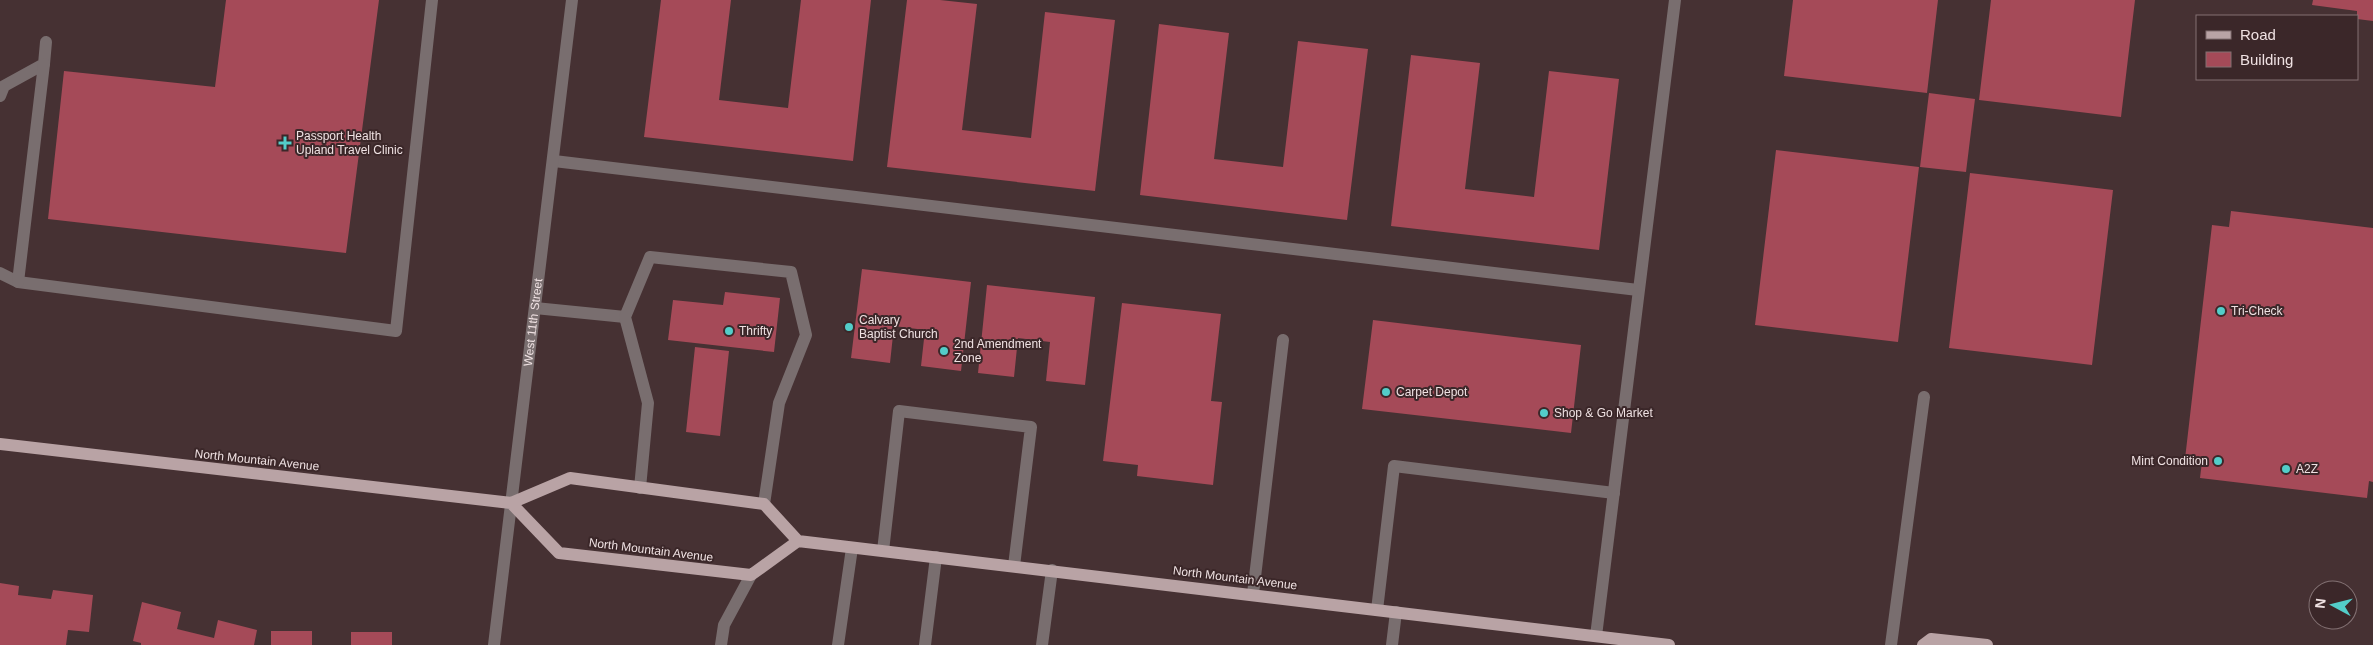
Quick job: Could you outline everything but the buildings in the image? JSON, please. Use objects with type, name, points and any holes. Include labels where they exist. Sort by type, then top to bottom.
[{"type":"main road","name":"North Mountain Avenue","points":[[0,444],[511,503],[570,478],[764,504]]},
{"type":"main road","name":"North Mountain Avenue","points":[[511,503],[559,553],[751,575]]},
{"type":"main road","points":[[751,575],[798,542],[764,504]]},
{"type":"main road","name":"North Mountain Avenue","points":[[798,542],[1052,570],[1669,645]]},
{"type":"main road","points":[[1923,645],[1931,638],[1986,645]]},
{"type":"street","points":[[0,273],[18,282],[396,331],[432,0]]},
{"type":"street","name":"West 11th Street","points":[[494,645],[572,0]]},
{"type":"street","points":[[1596,636],[1675,0]]},
{"type":"street","points":[[18,282],[46,42]]},
{"type":"street","points":[[0,96],[4,86],[44,64]]},
{"type":"street","points":[[554,161],[1638,290]]},
{"type":"street","points":[[640,488],[648,403],[625,317],[650,257],[791,272],[806,335],[779,402],[764,504]]},
{"type":"street","points":[[535,308],[625,317]]},
{"type":"street","points":[[1253,594],[1283,340]]},
{"type":"street","points":[[1891,645],[1924,397]]},
{"type":"street","points":[[883,551],[899,411],[1031,427],[1014,566]]},
{"type":"street","points":[[1377,610],[1394,466],[1614,493]]},
{"type":"street","points":[[838,645],[852,548]]},
{"type":"street","points":[[925,645],[936,557]]},
{"type":"street","points":[[1042,645],[1052,570]]},
{"type":"street","points":[[721,645],[724,625],[751,575]]},
{"type":"street","points":[[1392,645],[1396,612]]},
{"type":"place","name":"Passport Health Upland Travel Clinic","points":[[285,143]]},
{"type":"place","name":"Tri-Check","points":[[2221,311]]},
{"type":"place","name":"Calvary Baptist Church","points":[[849,327]]},
{"type":"place","name":"Thrifty","points":[[729,331]]},
{"type":"place","name":"2nd Amendment Zone","points":[[944,351]]},
{"type":"place","name":"Carpet Depot","points":[[1386,392]]},
{"type":"place","name":"Shop & Go Market","points":[[1544,413]]},
{"type":"place","name":"Mint Condition","points":[[2218,461]]},
{"type":"place","name":"A2Z","points":[[2286,469]]}]
